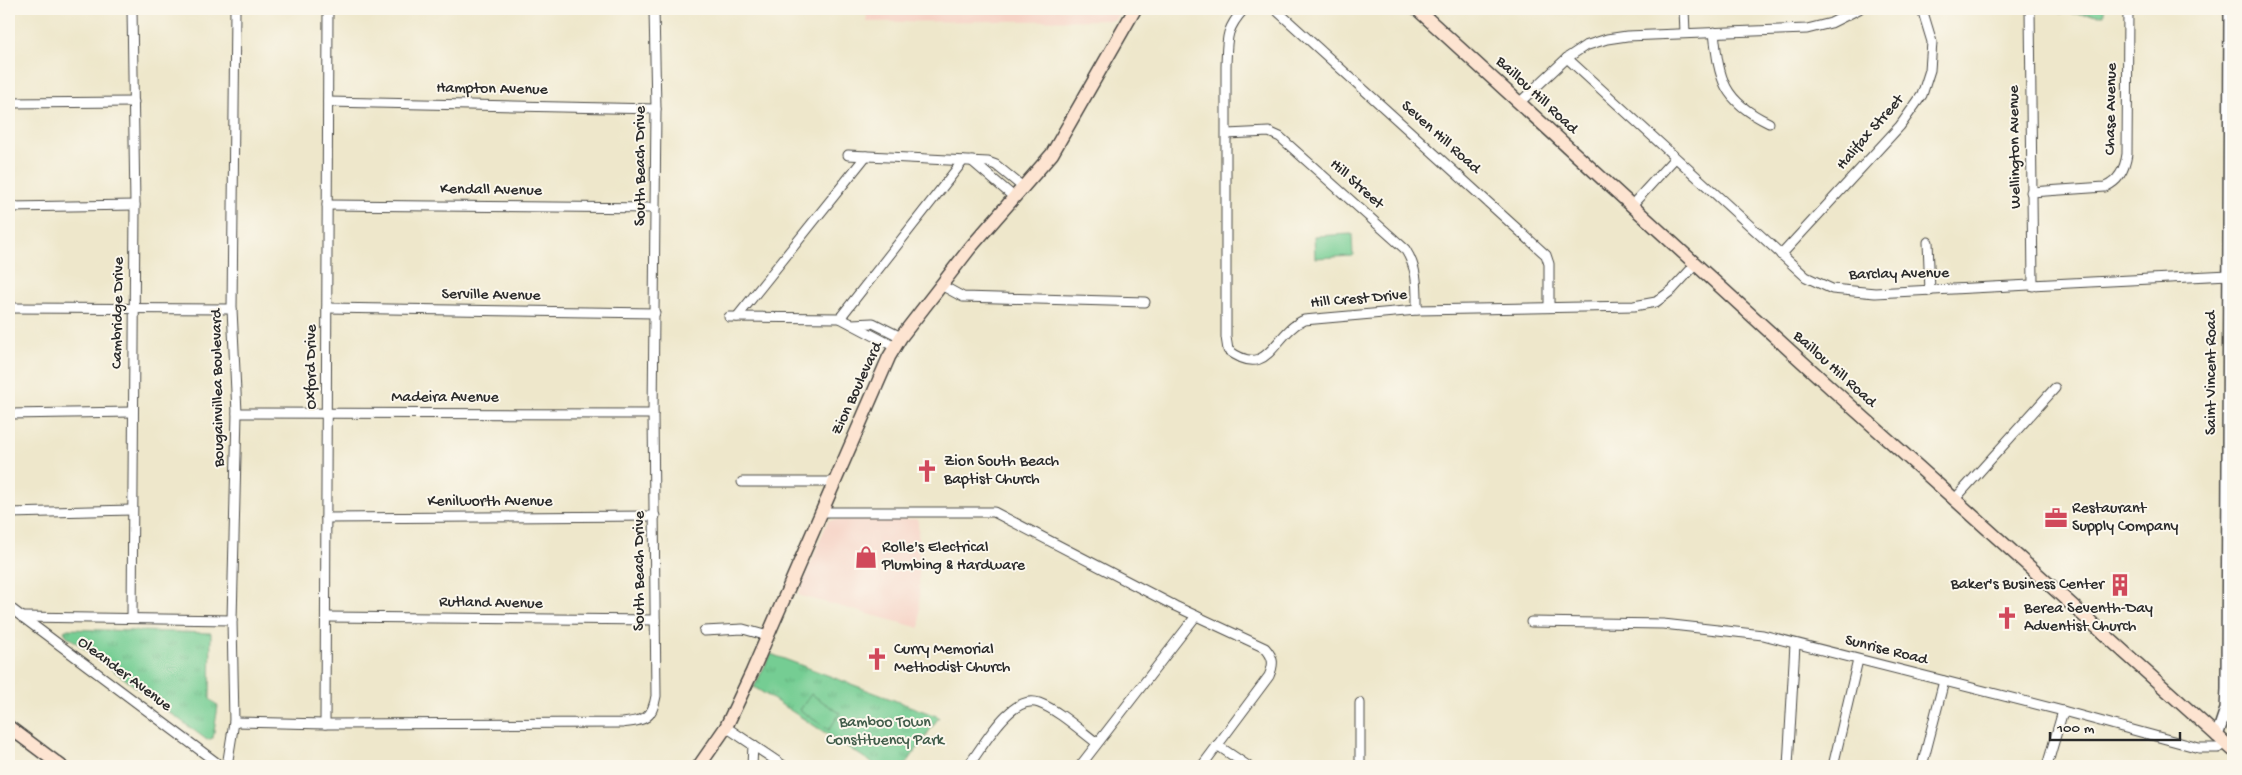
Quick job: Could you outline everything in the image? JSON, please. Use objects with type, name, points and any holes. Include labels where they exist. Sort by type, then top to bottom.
[{"type":"main road","name":"Zion Boulevard","points":[[699,766],[726,727],[768,636],[884,366],[898,342],[941,285],[1054,151],[1135,9]]},
{"type":"main road","name":"Baillou Hill Road","points":[[1417,9],[1695,265],[2225,743]]},
{"type":"main road","points":[[9,727],[61,766]]},
{"type":"street","name":"Cambridge Drive","points":[[132,9],[135,205],[132,618]]},
{"type":"street","name":"Bougainvillea Boulevard","points":[[227,766],[234,722],[232,620],[237,413],[232,309],[234,9]]},
{"type":"street","name":"Oxford Drive","points":[[325,724],[328,9]]},
{"type":"street","name":"South Beach Drive","points":[[234,722],[325,724],[622,723],[639,721],[648,717],[654,710],[656,696],[653,414],[656,109],[654,9]]},
{"type":"street","name":"Hill Crest Drive","points":[[1244,9],[1231,23],[1228,34],[1226,68],[1228,350],[1239,358],[1252,362],[1271,353],[1292,325],[1304,320],[1417,310],[1549,306],[1634,306],[1656,302],[1672,290],[1695,265]]},
{"type":"street","name":"Seven Hill Road","points":[[1275,9],[1546,255],[1549,264],[1549,306]]},
{"type":"street","points":[[1684,9],[1685,33]]},
{"type":"street","points":[[1519,103],[1567,58],[1585,46],[1616,37],[1807,29],[1831,23],[1859,9]]},
{"type":"street","name":"Halifax Street","points":[[1781,255],[1900,126],[1922,95],[1930,70],[1932,42],[1922,9]]},
{"type":"street","name":"Wellington Avenue","points":[[2030,9],[2033,286]]},
{"type":"street","name":"Chase Avenue","points":[[2031,192],[2105,187],[2115,182],[2123,170],[2127,154],[2128,9]]},
{"type":"street","name":"Saint Vincent Road","points":[[2225,743],[2231,593],[2229,275],[2232,191],[2230,9]]},
{"type":"street","points":[[1714,32],[1718,68],[1729,95],[1745,111],[1768,124]]},
{"type":"street","name":"Barclay Avenue","points":[[1567,58],[1806,278],[1832,290],[1863,293],[1930,291],[2229,275]]},
{"type":"street","points":[[9,103],[134,102]]},
{"type":"street","name":"Hampton Avenue","points":[[328,102],[656,109]]},
{"type":"street","name":"Hill Street","points":[[1227,134],[1269,132],[1280,137],[1405,249],[1413,261],[1416,272],[1417,310]]},
{"type":"street","points":[[848,156],[967,161],[996,165],[1024,188]]},
{"type":"street","points":[[866,156],[733,317],[840,318],[898,342]]},
{"type":"street","points":[[1631,206],[1675,158]]},
{"type":"street","points":[[967,161],[1015,198]]},
{"type":"street","points":[[840,318],[967,161]]},
{"type":"street","points":[[9,207],[135,205]]},
{"type":"street","name":"Kendall Avenue","points":[[327,205],[656,208]]},
{"type":"street","points":[[1928,242],[1930,291]]},
{"type":"street","points":[[941,285],[963,297],[1146,302]]},
{"type":"street","points":[[9,308],[232,309]]},
{"type":"street","name":"Serville Avenue","points":[[327,308],[655,313]]},
{"type":"street","points":[[1954,500],[2055,388]]},
{"type":"street","points":[[9,414],[132,412]]},
{"type":"street","name":"Madeira Avenue","points":[[237,413],[653,414]]},
{"type":"street","points":[[742,482],[834,482]]},
{"type":"street","points":[[9,513],[132,510]]},
{"type":"street","points":[[822,512],[994,512],[1196,616],[1265,648],[1271,655],[1274,666],[1202,766]]},
{"type":"street","name":"Kenilworth Avenue","points":[[326,518],[655,516]]},
{"type":"street","name":"Oleander Avenue","points":[[9,607],[221,766]]},
{"type":"street","points":[[1080,766],[1196,616]]},
{"type":"street","points":[[22,617],[232,620]]},
{"type":"street","name":"Rutland Avenue","points":[[326,618],[655,620]]},
{"type":"street","name":"Sunrise Road","points":[[1531,622],[1663,624],[1763,635],[2063,710],[2199,748],[2218,748],[2225,743]]},
{"type":"street","points":[[704,630],[743,630],[768,636]]},
{"type":"street","points":[[1788,766],[1796,644]]},
{"type":"street","points":[[1833,766],[1858,660]]},
{"type":"street","points":[[1923,766],[1944,681]]},
{"type":"street","points":[[968,766],[1011,709],[1019,704],[1028,702],[1046,706],[1097,744]]},
{"type":"street","points":[[1360,703],[1360,766]]},
{"type":"street","points":[[2047,766],[2063,710]]},
{"type":"street","points":[[726,727],[784,766]]},
{"type":"street","points":[[752,766],[753,745]]},
{"type":"street","points":[[1217,745],[1248,766]]},
{"type":"shaded area","points":[[866,9],[1121,9],[1115,20],[867,22]]},
{"type":"shaded area","name":"Rolle's Electrical Plumbing & Hardware","points":[[918,519],[920,628],[798,595],[828,520]]},
{"type":"green space","points":[[2059,9],[2104,9],[2104,15],[2059,13]]},
{"type":"green space","points":[[1352,234],[1353,256],[1315,258],[1314,236]]},
{"type":"green space","points":[[68,629],[211,633],[210,699],[218,706],[213,738],[207,740],[66,635],[64,631]]},
{"type":"green space","name":"Bamboo Town Constituency Park","points":[[771,654],[939,717],[905,766],[877,766],[754,687]]},
{"type":"green space","points":[[811,694],[840,713],[829,730],[800,710]]},
{"type":"place","name":"Zion South Beach Baptist Church","points":[[927,471]]},
{"type":"place","name":"Restaurant Supply Company","points":[[2056,518]]},
{"type":"place","name":"Rolle's Electrical Plumbing & Hardware","points":[[866,557]]},
{"type":"place","name":"Baker's Business Center","points":[[2120,585]]},
{"type":"place","name":"Berea Seventh-Day Adventist Church","points":[[2007,618]]},
{"type":"place","name":"Curry Memorial Methodist Church","points":[[877,659]]}]
